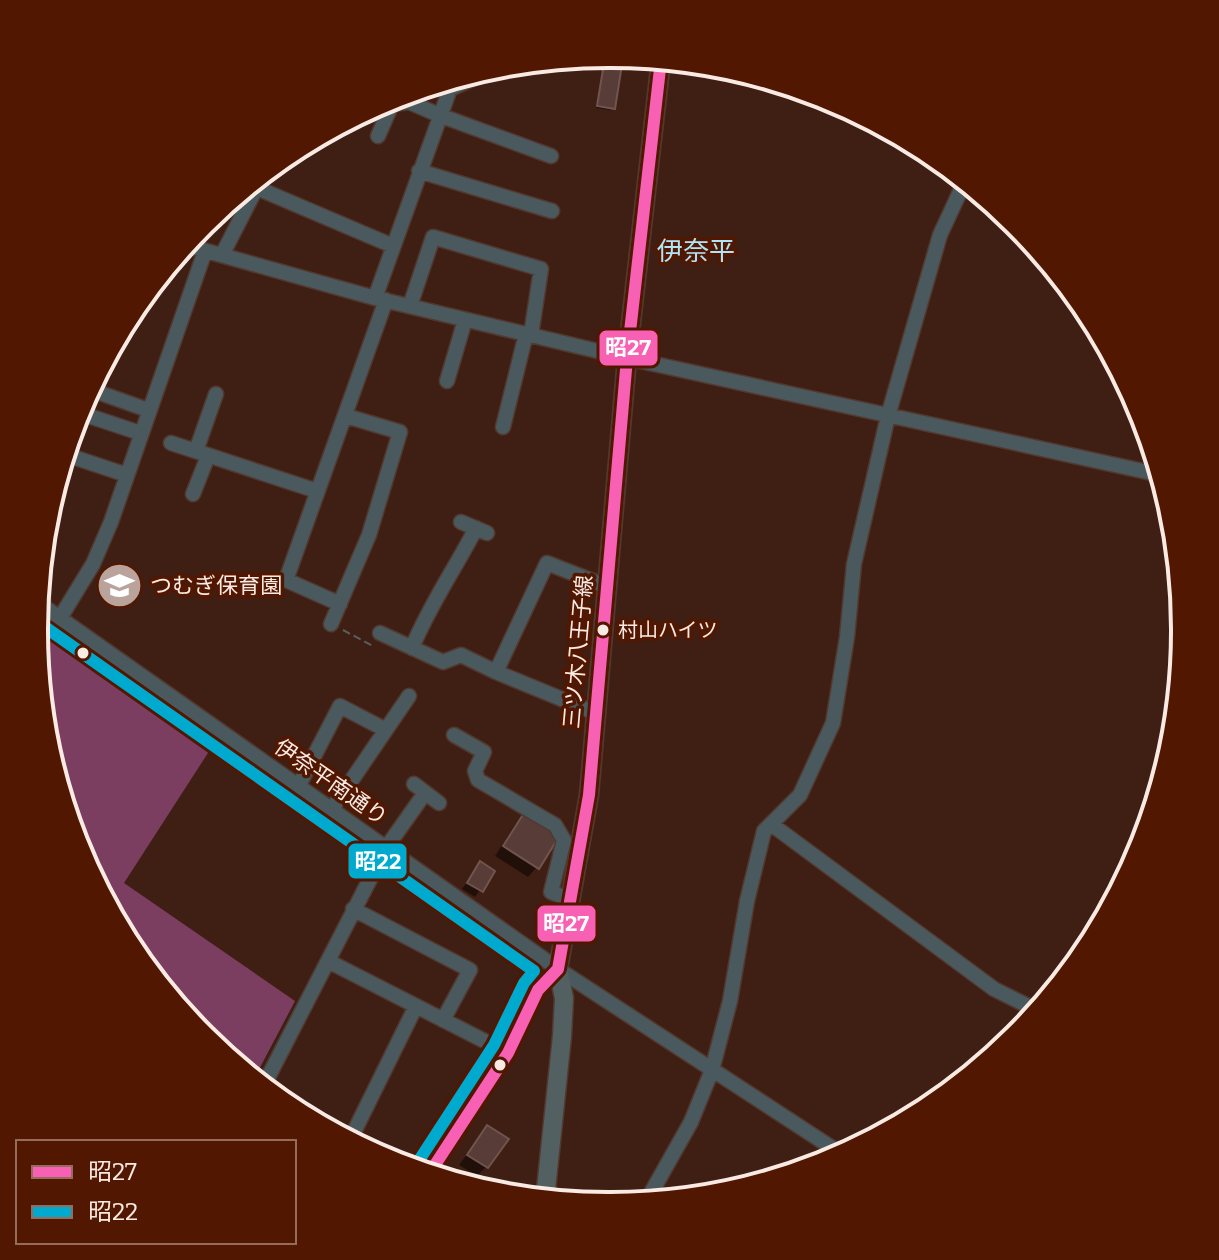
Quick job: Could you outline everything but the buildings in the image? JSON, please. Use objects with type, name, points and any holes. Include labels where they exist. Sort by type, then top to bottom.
[{"type":"main road","name":"三ツ木八王子線","points":[[546,1188],[562,1036],[564,998],[558,969],[589,795],[627,358],[660,71]]},
{"type":"street","points":[[340,604],[286,580],[346,416],[393,246],[449,92]]},
{"type":"street","points":[[413,104],[551,156]]},
{"type":"street","points":[[378,136],[387,114]]},
{"type":"street","points":[[419,171],[552,211]]},
{"type":"street","points":[[262,190],[393,246]]},
{"type":"street","points":[[653,1189],[691,1122],[712,1070],[730,1001],[747,901],[764,831],[800,795],[833,723],[847,637],[854,564],[888,416],[940,235],[960,192]]},
{"type":"street","points":[[222,255],[252,198]]},
{"type":"street","points":[[410,306],[433,237],[541,269],[528,335],[503,427]]},
{"type":"street","points":[[197,249],[380,299],[627,358],[888,416],[1147,468]]},
{"type":"street","points":[[49,607],[93,564],[205,251]]},
{"type":"street","points":[[447,381],[465,320]]},
{"type":"street","points":[[101,393],[148,410]]},
{"type":"street","points":[[193,494],[216,394]]},
{"type":"street","points":[[90,416],[140,433]]},
{"type":"street","points":[[331,624],[369,535],[400,432],[346,416]]},
{"type":"street","points":[[171,443],[317,491]]},
{"type":"street","points":[[76,458],[127,475]]},
{"type":"street","points":[[412,648],[425,615],[456,566],[475,528]]},
{"type":"street","points":[[496,672],[547,563],[608,587]]},
{"type":"street","name":"伊奈平南通り","points":[[49,610],[558,969],[830,1146]]},
{"type":"street","points":[[380,633],[443,662],[461,655],[598,714]]},
{"type":"street","points":[[332,809],[409,696]]},
{"type":"street","points":[[298,787],[340,706],[386,730]]},
{"type":"street","points":[[454,735],[484,752],[475,771],[478,780],[555,825],[564,840],[551,892],[569,899]]},
{"type":"street","points":[[269,1076],[353,909],[420,789],[439,803]]},
{"type":"street","points":[[771,824],[994,989],[1027,1005]]},
{"type":"street","points":[[353,909],[470,970],[443,1020]]},
{"type":"street","points":[[328,961],[508,1053]]},
{"type":"street","points":[[436,1164],[508,1053],[538,990],[558,969]]},
{"type":"street","points":[[355,1130],[416,1006]]},
{"type":"path","points":[[331,624],[373,646],[380,633]]},
{"type":"shaded area","points":[[48,612],[217,739],[124,883],[295,1001],[260,1068],[212,1027],[187,1000],[123,911],[91,845],[67,775],[53,703]]},
{"type":"transit line","name":"昭27","points":[[436,1164],[508,1053],[538,990],[558,969],[589,795],[627,358],[660,71]]},
{"type":"transit line","name":"昭22","points":[[48,629],[534,971],[524,983],[494,1045],[420,1159]]},
{"type":"place","name":"つむぎ保育園","points":[[119,585]]},
{"type":"place","name":"村山ハイツ","points":[[603,630]]},
{"type":"district","name":"伊奈平","points":[[696,251]]}]
